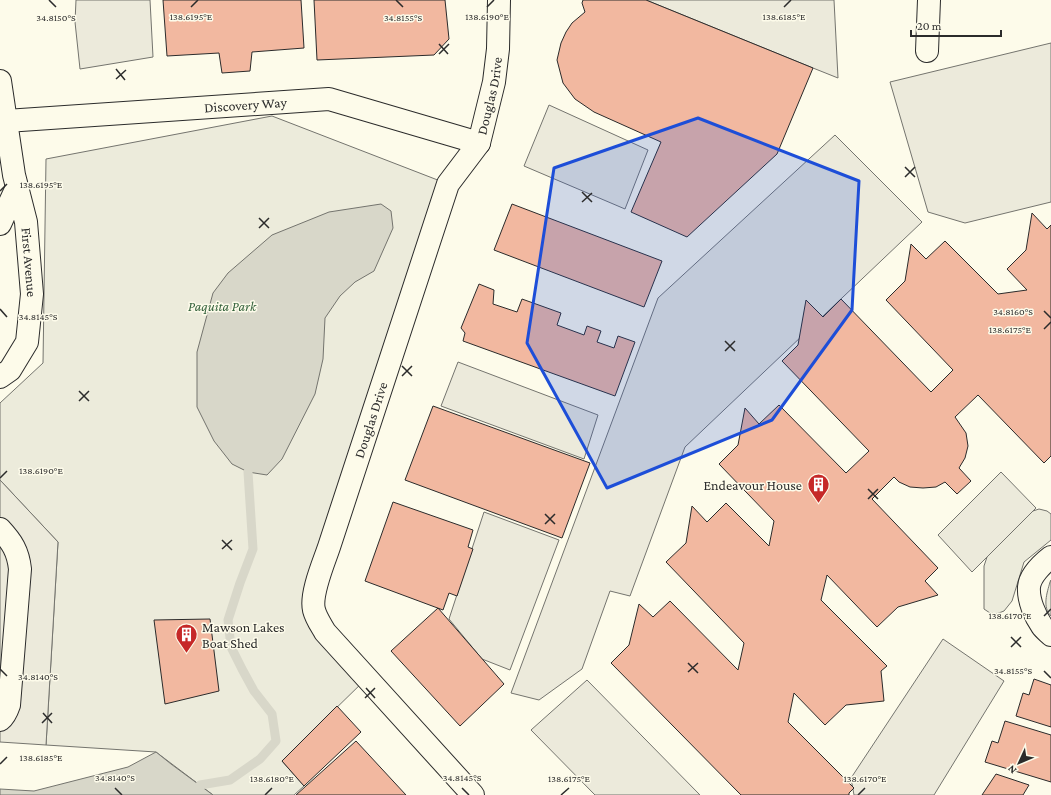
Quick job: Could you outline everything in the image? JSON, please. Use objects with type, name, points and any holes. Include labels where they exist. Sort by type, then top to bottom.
[{"type":"street","name":"Douglas Drive","points":[[473,795],[326,632],[316,617],[313,609],[313,598],[448,184],[479,143],[494,82],[498,49],[499,0]]},
{"type":"street","points":[[927,51],[929,0]]},
{"type":"street","name":"First Avenue","points":[[0,81],[14,175],[26,222],[32,294],[27,342],[10,370],[0,377]]},
{"type":"street","name":"Discovery Way","points":[[6,121],[329,99],[479,143]]},
{"type":"street","name":"First Avenue","points":[[0,224],[17,187]]},
{"type":"street","points":[[0,529],[12,542],[19,560],[20,569],[9,705],[7,712],[0,720]]},
{"type":"street","points":[[1051,557],[1033,577],[1029,587],[1030,600],[1036,614],[1042,627],[1051,635]]},
{"type":"highlighted area","points":[[698,118],[859,181],[852,310],[772,420],[607,488],[527,343],[554,168]]},
{"type":"green space","name":"Paquita Park","points":[[272,116],[448,184],[313,598],[367,678],[282,761],[304,786],[294,795],[213,795],[156,752],[46,745],[58,542],[0,480],[0,403],[43,363],[46,159]]},
{"type":"green space","points":[[1039,509],[1047,511],[1051,514],[1051,540],[1024,562],[1012,601],[1004,611],[996,614],[990,613],[984,609],[984,566],[987,557],[1033,511]]},
{"type":"green space","points":[[1051,580],[1051,616],[1048,612],[1046,604]]},
{"type":"shaded area","points":[[76,0],[150,0],[153,57],[80,69],[75,22]]},
{"type":"shaded area","points":[[646,0],[834,0],[838,78],[813,68]]},
{"type":"shaded area","points":[[1051,43],[1051,202],[965,223],[928,212],[890,82]]},
{"type":"shaded area","points":[[549,105],[648,150],[625,209],[524,166]]},
{"type":"shaded area","points":[[835,135],[922,222],[685,447],[630,596],[610,591],[582,669],[539,700],[511,693],[658,298]]},
{"type":"shaded area","points":[[381,204],[391,211],[393,228],[374,271],[355,282],[340,296],[325,318],[323,359],[315,394],[282,459],[267,475],[248,472],[232,464],[214,441],[197,407],[197,352],[213,293],[228,273],[272,235],[329,212]]},
{"type":"shaded area","points":[[458,362],[598,415],[584,459],[441,406]]},
{"type":"shaded area","points":[[1001,472],[1036,508],[972,572],[938,535]]},
{"type":"shaded area","points":[[0,480],[58,542],[46,745],[0,742]]},
{"type":"shaded area","points":[[484,512],[559,540],[510,670],[482,659],[449,619]]},
{"type":"shaded area","points":[[943,639],[1004,681],[934,795],[854,795],[851,778]]},
{"type":"shaded area","points":[[587,680],[700,795],[595,795],[531,730]]},
{"type":"shaded area","points":[[156,752],[213,795],[0,795],[0,789],[34,791],[128,767]]},
{"type":"building","points":[[163,0],[301,0],[304,48],[252,52],[250,71],[222,73],[219,53],[167,56]]},
{"type":"building","points":[[314,0],[445,0],[449,39],[434,55],[317,60]]},
{"type":"building","points":[[583,0],[646,0],[813,68],[777,154],[687,237],[631,212],[661,142],[594,112],[575,99],[563,83],[557,60],[561,43],[572,23],[585,12],[582,3]]},
{"type":"building","points":[[512,204],[662,261],[644,307],[494,250]]},
{"type":"building","name":"Endeavour House","points":[[1032,213],[1047,229],[1051,225],[1051,456],[1044,463],[978,395],[955,417],[966,433],[968,446],[965,458],[959,468],[971,481],[957,494],[945,482],[936,487],[910,487],[899,482],[894,477],[872,499],[938,568],[925,581],[938,595],[898,607],[877,627],[827,575],[821,600],[887,666],[881,671],[884,701],[846,705],[825,725],[794,693],[788,722],[854,788],[849,795],[741,795],[611,663],[629,645],[639,604],[653,617],[670,601],[738,670],[744,643],[666,562],[686,543],[692,506],[707,522],[726,503],[769,546],[774,521],[719,464],[738,445],[745,408],[759,424],[779,405],[846,473],[869,451],[782,361],[798,345],[806,300],[823,317],[841,299],[931,392],[953,370],[886,300],[905,281],[911,244],[926,259],[945,241],[998,294],[1027,290],[1007,269],[1026,250]]},
{"type":"building","points":[[479,284],[494,290],[493,304],[517,312],[522,299],[561,313],[557,325],[584,335],[587,326],[601,331],[597,342],[614,348],[618,336],[635,342],[615,396],[463,341],[465,333],[461,328]]},
{"type":"building","points":[[433,406],[590,463],[562,538],[405,480]]},
{"type":"building","points":[[393,502],[473,530],[468,547],[473,549],[457,596],[449,593],[443,610],[365,581]]},
{"type":"building","points":[[438,608],[504,684],[460,726],[391,651]]},
{"type":"building","name":"Mawson Lakes Boat Shed","points":[[210,619],[219,691],[165,704],[154,620]]},
{"type":"building","points":[[1034,679],[1051,685],[1051,727],[1016,716],[1023,693],[1029,695]]},
{"type":"building","points":[[337,706],[361,732],[304,786],[282,761]]},
{"type":"building","points":[[1005,721],[1051,735],[1051,782],[985,762],[992,741],[998,743]]},
{"type":"building","points":[[356,741],[406,795],[296,795]]},
{"type":"building","points":[[996,774],[1029,785],[1023,795],[982,795]]},
{"type":"waterway","points":[[200,785],[230,780],[260,759],[276,741],[272,714],[254,691],[231,647],[228,620],[253,549],[248,472]]},
{"type":"place","name":"Endeavour House","points":[[818,504]]},
{"type":"place","name":"Mawson Lakes Boat Shed","points":[[187,654]]}]
